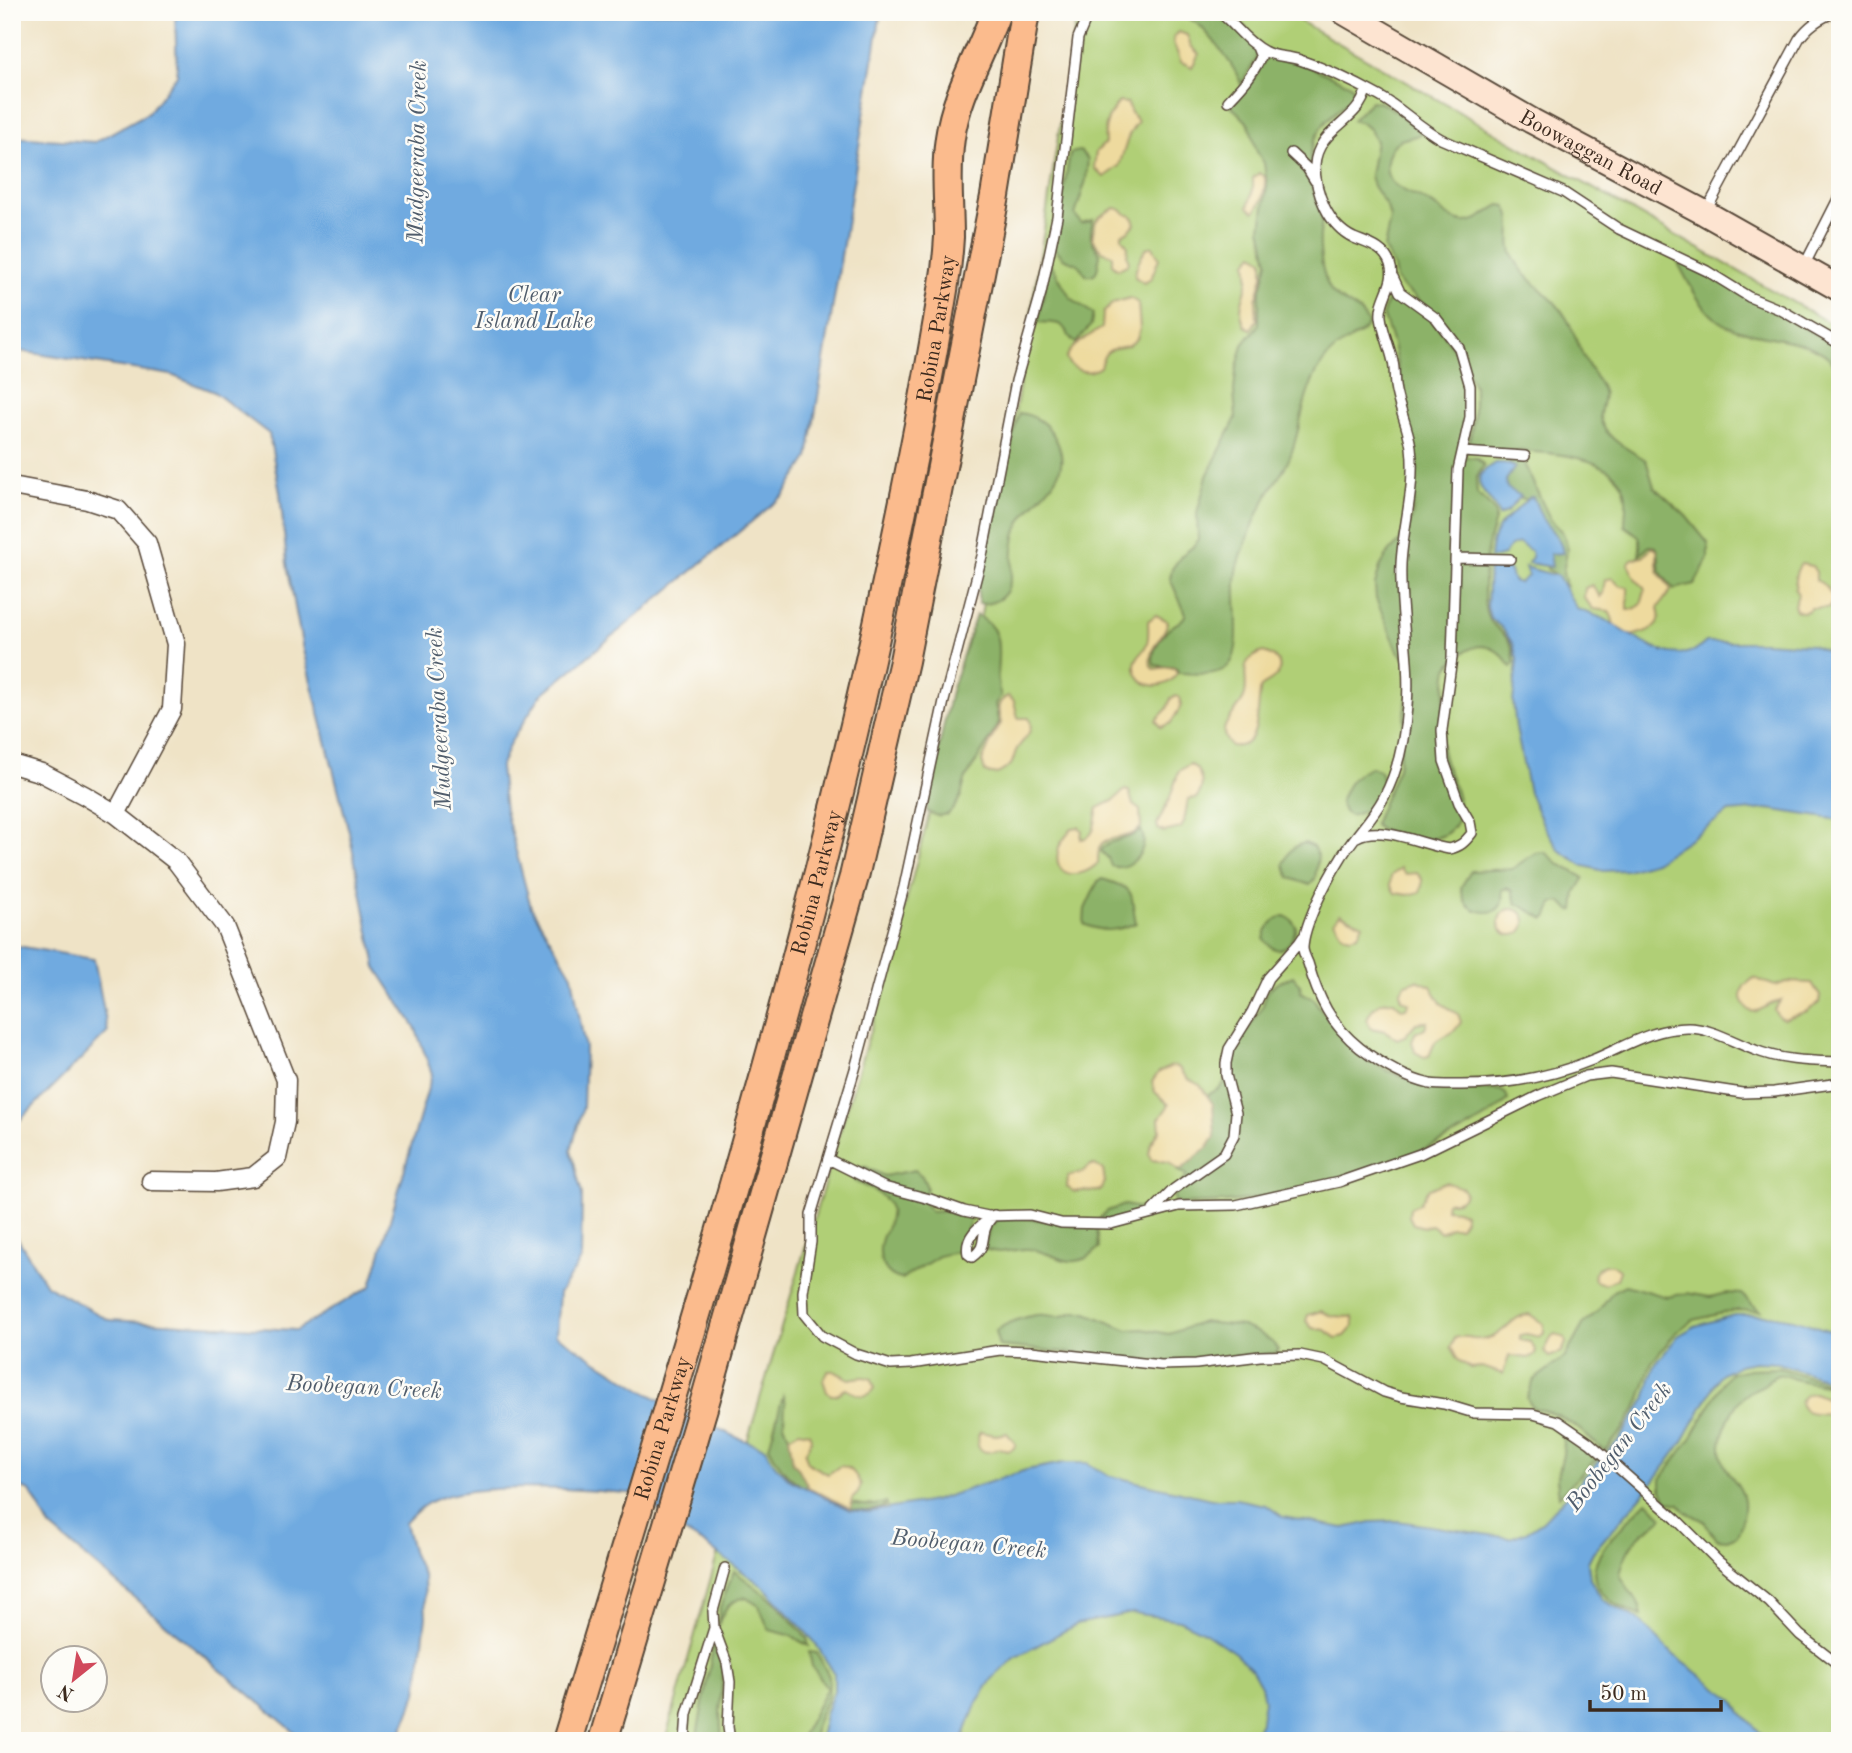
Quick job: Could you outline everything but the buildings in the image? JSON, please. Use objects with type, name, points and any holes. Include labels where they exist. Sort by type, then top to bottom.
[{"type":"main road","name":"Robina Parkway","points":[[567,1741],[676,1384],[785,1000],[826,844],[862,694],[921,417],[944,282],[949,233],[947,186],[950,135],[956,111],[996,12]]},
{"type":"main road","name":"Robina Parkway","points":[[603,1741],[705,1401],[854,877],[904,661],[995,196],[1025,12]]},
{"type":"main road","name":"Boowaggan Road","points":[[1344,12],[1532,121],[1706,213],[1840,289]]},
{"type":"street","points":[[12,485],[87,500],[118,510],[146,543],[176,644],[172,709],[116,814]]},
{"type":"street","points":[[12,764],[42,773],[116,814],[176,861],[225,926],[286,1080],[285,1122],[277,1158],[253,1177],[216,1182],[151,1181]]},
{"type":"lane","points":[[1089,12],[1077,38],[1056,217],[1041,293],[1016,381],[982,556],[944,701],[904,887],[855,1069],[811,1215],[811,1242],[803,1292],[804,1314],[822,1336],[876,1362],[891,1365],[1000,1350],[1160,1365],[1300,1355],[1324,1360],[1384,1392],[1401,1397],[1444,1404],[1474,1413],[1533,1414],[1558,1421],[1590,1443],[1676,1519],[1718,1561],[1769,1602],[1800,1635],[1835,1662],[1840,1672]]},
{"type":"lane","points":[[1219,12],[1264,55],[1296,58],[1322,67],[1385,100],[1422,129],[1563,192],[1619,229],[1707,271],[1749,297],[1781,310],[1840,344]]},
{"type":"lane","points":[[1706,213],[1799,39],[1808,27],[1835,12]]},
{"type":"lane","points":[[1228,101],[1249,80],[1264,55]]},
{"type":"lane","points":[[1361,104],[1366,90]]},
{"type":"lane","points":[[1316,182],[1315,160],[1321,143],[1368,98],[1385,100]]},
{"type":"lane","points":[[1291,153],[1307,168],[1316,182],[1324,206],[1335,225],[1383,252],[1391,265],[1394,283],[1404,295],[1436,318],[1459,348],[1470,386],[1470,417],[1458,470],[1452,658],[1442,730],[1444,761],[1455,795],[1470,822],[1472,833],[1466,842],[1449,849],[1379,833],[1373,830],[1371,825],[1377,809]]},
{"type":"lane","points":[[1803,268],[1840,195]]},
{"type":"lane","points":[[1148,1213],[1224,1154],[1234,1135],[1236,1113],[1226,1075],[1229,1049],[1252,1012],[1268,978],[1300,943],[1340,858],[1385,796],[1398,759],[1406,728],[1409,686],[1401,565],[1414,476],[1410,442],[1395,386],[1394,365],[1380,310],[1393,277]]},
{"type":"lane","points":[[1384,300],[1390,295],[1404,295]]},
{"type":"lane","points":[[1463,452],[1525,456]]},
{"type":"lane","points":[[1456,558],[1510,559]]},
{"type":"lane","points":[[1356,838],[1364,834],[1379,833]]},
{"type":"lane","points":[[1310,922],[1303,948],[1325,1011],[1357,1045],[1387,1067],[1431,1084],[1480,1085],[1536,1078],[1594,1060],[1634,1040],[1680,1028],[1693,1028],[1722,1036],[1757,1051],[1795,1062],[1840,1062]]},
{"type":"lane","points":[[1287,957],[1302,955],[1308,964]]},
{"type":"lane","points":[[828,1159],[884,1187],[964,1211],[994,1215],[1030,1215],[1062,1223],[1111,1224],[1179,1206],[1236,1205],[1339,1182],[1420,1154],[1538,1096],[1586,1076],[1620,1074],[1742,1093],[1774,1093],[1840,1083]]},
{"type":"lane","points":[[1170,1194],[1169,1203],[1179,1206]]},
{"type":"lane","points":[[726,1568],[713,1611],[714,1628],[727,1663],[730,1682],[730,1741]]},
{"type":"lane","points":[[685,1741],[687,1714],[714,1628]]},
{"type":"green space","points":[[1077,12],[1284,12],[1840,329],[1840,1741],[665,1741],[747,1442],[888,971],[981,615],[1029,328]]},
{"type":"green space","points":[[1174,12],[1227,12],[1247,29],[1259,44],[1256,60],[1241,84],[1229,61],[1204,30]]},
{"type":"green space","points":[[1275,57],[1304,64],[1349,84],[1354,89],[1352,98],[1317,134],[1310,169],[1322,220],[1320,249],[1327,283],[1334,295],[1360,312],[1368,324],[1333,352],[1318,370],[1308,391],[1290,457],[1251,530],[1237,574],[1236,644],[1230,664],[1213,673],[1179,673],[1176,668],[1154,665],[1153,660],[1162,636],[1186,614],[1170,579],[1172,569],[1198,539],[1197,513],[1207,476],[1236,418],[1236,371],[1243,345],[1259,324],[1259,297],[1268,262],[1261,228],[1267,185],[1264,163],[1257,152],[1249,124],[1231,106],[1266,58]]},
{"type":"green space","points":[[1371,101],[1386,105],[1422,133],[1400,140],[1391,148],[1387,158],[1387,170],[1389,178],[1399,188],[1461,222],[1475,220],[1500,205],[1506,206],[1511,219],[1510,245],[1514,258],[1519,267],[1561,310],[1570,324],[1584,358],[1604,394],[1600,417],[1606,431],[1618,443],[1646,460],[1654,487],[1686,516],[1708,543],[1708,559],[1695,584],[1674,589],[1661,573],[1656,547],[1649,546],[1639,556],[1639,537],[1625,526],[1624,489],[1611,472],[1594,463],[1551,453],[1468,449],[1474,416],[1474,385],[1435,313],[1396,279],[1394,267],[1384,248],[1390,218],[1370,176],[1376,141],[1362,123],[1352,120]]},
{"type":"green space","points":[[1080,151],[1088,159],[1086,180],[1075,215],[1081,223],[1093,220],[1091,238],[1100,253],[1098,268],[1091,275],[1086,275],[1078,264],[1063,258],[1054,247],[1070,153]]},
{"type":"green space","points":[[1674,256],[1840,348],[1840,386],[1834,365],[1814,349],[1732,328],[1712,316],[1688,283]]},
{"type":"green space","points":[[1050,262],[1070,297],[1093,314],[1091,325],[1076,343],[1061,325],[1038,322]]},
{"type":"green space","points":[[1394,298],[1407,302],[1431,319],[1451,345],[1463,373],[1467,404],[1465,457],[1476,458],[1484,465],[1476,479],[1477,494],[1495,513],[1485,562],[1485,607],[1489,619],[1511,645],[1514,663],[1511,667],[1495,650],[1482,646],[1467,650],[1450,665],[1442,749],[1457,796],[1459,814],[1457,821],[1442,836],[1422,839],[1380,830],[1374,824],[1398,768],[1411,664],[1398,651],[1376,599],[1375,585],[1380,567],[1399,542],[1412,518],[1417,466],[1393,344],[1383,314],[1386,303]]},
{"type":"green space","points":[[1019,413],[1039,420],[1051,431],[1061,451],[1061,465],[1050,487],[1022,519],[1016,533],[1008,589],[1002,597],[993,602],[979,604],[980,576]]},
{"type":"green space","points":[[1510,457],[1522,459],[1550,519],[1563,533],[1567,551],[1563,573],[1566,585],[1559,584],[1555,574],[1547,569],[1543,534],[1531,501],[1513,496],[1505,489]]},
{"type":"green space","points":[[976,615],[987,622],[997,641],[997,673],[1001,696],[995,704],[999,724],[965,780],[961,796],[954,808],[948,814],[937,816],[927,812],[927,804],[951,691]]},
{"type":"green space","points":[[1371,767],[1380,771],[1384,784],[1372,805],[1350,816],[1344,812],[1340,803],[1342,797],[1355,777]]},
{"type":"green space","points":[[1141,830],[1143,844],[1137,857],[1126,866],[1111,866],[1101,851],[1104,847]]},
{"type":"green space","points":[[1305,843],[1313,847],[1318,855],[1315,879],[1310,885],[1290,878],[1284,865],[1291,851]]},
{"type":"green space","points":[[1545,852],[1584,879],[1576,892],[1574,910],[1571,911],[1562,902],[1553,903],[1545,919],[1516,903],[1512,890],[1506,888],[1502,890],[1500,907],[1491,912],[1475,910],[1466,902],[1461,887],[1471,871],[1512,869],[1535,853]]},
{"type":"green space","points":[[1102,879],[1130,892],[1136,923],[1110,930],[1084,924],[1085,909],[1098,881]]},
{"type":"green space","points":[[1285,916],[1292,920],[1296,927],[1294,934],[1284,948],[1274,949],[1264,939],[1265,935],[1273,921]]},
{"type":"green space","points":[[1293,976],[1300,985],[1301,992],[1314,999],[1347,1040],[1378,1066],[1437,1088],[1500,1090],[1506,1094],[1508,1100],[1455,1135],[1387,1164],[1350,1176],[1243,1200],[1181,1204],[1174,1201],[1174,1195],[1187,1175],[1177,1170],[1177,1166],[1193,1152],[1206,1096],[1224,1083],[1234,1049],[1262,1008],[1268,990]]},
{"type":"green space","points":[[866,1167],[884,1176],[915,1170],[922,1176],[927,1187],[923,1202],[931,1212],[944,1211],[971,1219],[960,1251],[939,1256],[902,1279],[891,1275],[880,1254],[889,1219],[889,1206],[879,1194],[854,1181],[856,1168]]},
{"type":"green space","points":[[1124,1205],[1144,1211],[1122,1219],[1099,1219],[1107,1211]]},
{"type":"green space","points":[[1011,1216],[1097,1227],[1099,1248],[1079,1261],[1061,1259],[1034,1250],[1000,1252],[985,1249],[989,1228],[998,1218]]},
{"type":"green space","points":[[1625,1285],[1667,1297],[1687,1293],[1710,1297],[1726,1293],[1741,1294],[1760,1311],[1735,1310],[1694,1320],[1678,1330],[1652,1362],[1639,1402],[1623,1429],[1606,1450],[1559,1416],[1532,1407],[1527,1398],[1534,1380],[1565,1357],[1584,1323],[1598,1311],[1613,1291]]},
{"type":"green space","points":[[1084,1312],[1128,1330],[1143,1329],[1169,1334],[1203,1322],[1242,1326],[1259,1333],[1278,1350],[1276,1353],[1169,1362],[999,1346],[995,1332],[1008,1323],[1036,1315],[1057,1316]]},
{"type":"green space","points":[[1780,1368],[1840,1387],[1840,1390],[1781,1375],[1772,1377],[1741,1398],[1729,1418],[1721,1447],[1727,1470],[1742,1493],[1743,1517],[1737,1536],[1727,1540],[1717,1539],[1704,1521],[1686,1512],[1679,1504],[1667,1501],[1661,1488],[1661,1479],[1692,1437],[1730,1373]]},
{"type":"green space","points":[[783,1396],[784,1424],[808,1483],[856,1504],[876,1505],[886,1502],[887,1506],[865,1511],[835,1504],[813,1493],[787,1474],[769,1447]]},
{"type":"green space","points":[[1555,1424],[1599,1456],[1559,1496],[1557,1479],[1564,1442]]},
{"type":"green space","points":[[1647,1501],[1663,1517],[1633,1543],[1620,1575],[1640,1607],[1642,1616],[1614,1603],[1606,1596],[1599,1589],[1594,1571],[1606,1545]]},
{"type":"green space","points":[[734,1571],[774,1601],[807,1638],[809,1646],[789,1635],[769,1630],[759,1606],[745,1597],[727,1607],[718,1626],[720,1607]]},
{"type":"green space","points":[[714,1643],[723,1668],[720,1713],[722,1741],[698,1741],[697,1736]]},
{"type":"green space","points":[[809,1652],[817,1653],[829,1676],[828,1697],[816,1724],[813,1741],[799,1741],[827,1688],[812,1666]]},
{"type":"sand","points":[[1179,32],[1187,35],[1191,46],[1199,54],[1192,67],[1181,62],[1173,42]]},
{"type":"sand","points":[[1119,102],[1127,103],[1138,121],[1129,135],[1119,166],[1104,177],[1094,168],[1096,152],[1105,143],[1107,121]]},
{"type":"sand","points":[[1259,173],[1265,177],[1265,186],[1261,201],[1254,212],[1248,207],[1253,178]]},
{"type":"sand","points":[[1115,208],[1132,216],[1135,224],[1122,234],[1128,246],[1129,262],[1118,269],[1112,264],[1112,255],[1102,251],[1092,239],[1098,219]]},
{"type":"sand","points":[[1148,247],[1153,247],[1159,258],[1151,279],[1144,283],[1135,277],[1135,273]]},
{"type":"sand","points":[[1254,254],[1263,260],[1263,276],[1256,300],[1257,320],[1251,329],[1245,326],[1241,308],[1248,280],[1247,262]]},
{"type":"sand","points":[[1130,298],[1138,303],[1140,329],[1137,339],[1106,353],[1100,367],[1092,371],[1080,371],[1069,364],[1066,358],[1072,348],[1102,328],[1103,313],[1113,303]]},
{"type":"sand","points":[[1652,547],[1657,550],[1658,572],[1671,590],[1658,608],[1659,622],[1656,626],[1629,637],[1613,628],[1609,611],[1593,609],[1584,598],[1585,588],[1592,585],[1600,597],[1605,580],[1612,578],[1619,585],[1628,587],[1628,610],[1637,607],[1643,600],[1645,588],[1636,580],[1628,564],[1632,559],[1643,557]]},
{"type":"sand","points":[[1801,564],[1812,566],[1816,572],[1816,580],[1826,586],[1834,599],[1829,608],[1811,608],[1804,612],[1796,610],[1794,605],[1798,595],[1795,579]]},
{"type":"sand","points":[[1156,615],[1168,621],[1154,647],[1151,666],[1154,669],[1174,668],[1177,673],[1167,683],[1153,686],[1141,680],[1135,664],[1147,643],[1148,621]]},
{"type":"sand","points":[[1263,652],[1278,661],[1278,673],[1261,687],[1253,735],[1241,746],[1231,746],[1224,733],[1225,727],[1244,698],[1245,671],[1249,660]]},
{"type":"sand","points":[[1008,696],[1014,701],[1018,718],[1029,718],[1031,727],[1017,749],[1011,765],[999,773],[989,774],[985,772],[982,761],[1001,723],[999,704]]},
{"type":"sand","points":[[1175,696],[1179,697],[1181,706],[1171,723],[1161,727],[1156,720]]},
{"type":"sand","points":[[1190,764],[1200,775],[1201,789],[1196,798],[1188,799],[1181,828],[1164,832],[1158,829],[1157,824],[1179,771]]},
{"type":"sand","points":[[1125,790],[1129,791],[1133,805],[1140,810],[1141,827],[1131,834],[1103,842],[1099,848],[1098,863],[1091,869],[1075,874],[1063,870],[1057,857],[1063,839],[1072,828],[1079,827],[1082,830],[1081,839],[1090,835],[1098,808],[1113,801]]},
{"type":"sand","points":[[1400,868],[1405,874],[1417,873],[1422,879],[1420,892],[1408,895],[1395,893],[1390,885],[1391,876]]},
{"type":"sand","points":[[1512,909],[1521,913],[1525,922],[1521,931],[1512,935],[1503,931],[1499,922],[1503,913]]},
{"type":"sand","points":[[1340,914],[1363,924],[1358,935],[1343,935],[1334,921]]},
{"type":"sand","points":[[1754,978],[1775,986],[1786,982],[1812,983],[1820,996],[1819,1003],[1807,1011],[1784,1019],[1774,1010],[1781,1000],[1753,1012],[1748,1010],[1741,995],[1744,986]]},
{"type":"sand","points":[[1417,980],[1431,986],[1441,1003],[1458,1014],[1461,1022],[1455,1030],[1435,1042],[1429,1056],[1424,1057],[1415,1052],[1412,1042],[1415,1033],[1425,1028],[1427,1022],[1416,1023],[1405,1036],[1397,1039],[1385,1031],[1371,1028],[1367,1020],[1371,1011],[1380,1003],[1394,1001],[1402,1009],[1406,1008],[1409,1003],[1402,999],[1400,992],[1406,984]]},
{"type":"sand","points":[[1172,1066],[1178,1067],[1188,1079],[1200,1085],[1213,1104],[1215,1137],[1208,1147],[1182,1169],[1177,1169],[1169,1162],[1151,1160],[1149,1154],[1151,1144],[1160,1130],[1159,1119],[1169,1105],[1155,1092],[1152,1082],[1159,1072]]},
{"type":"sand","points":[[1091,1165],[1103,1170],[1105,1182],[1101,1190],[1074,1192],[1067,1187],[1068,1176],[1082,1172]]},
{"type":"sand","points":[[1445,1182],[1463,1188],[1465,1193],[1458,1200],[1447,1202],[1446,1209],[1464,1214],[1465,1219],[1460,1227],[1451,1227],[1441,1232],[1432,1225],[1424,1227],[1413,1224],[1409,1216],[1410,1208],[1419,1204],[1427,1190]]},
{"type":"sand","points":[[1612,1265],[1620,1271],[1617,1279],[1604,1284],[1595,1281],[1595,1273],[1599,1268]]},
{"type":"sand","points":[[1321,1311],[1332,1316],[1353,1317],[1354,1326],[1345,1336],[1336,1338],[1325,1330],[1312,1328],[1306,1321],[1308,1315]]},
{"type":"sand","points":[[1529,1314],[1544,1324],[1544,1333],[1540,1337],[1520,1335],[1520,1340],[1530,1342],[1536,1351],[1534,1355],[1528,1358],[1509,1356],[1503,1374],[1482,1367],[1470,1368],[1457,1359],[1451,1347],[1455,1338],[1490,1338],[1518,1317]]},
{"type":"sand","points":[[1555,1334],[1565,1338],[1566,1343],[1562,1352],[1549,1357],[1544,1352]]},
{"type":"sand","points":[[828,1371],[834,1371],[849,1379],[872,1379],[875,1388],[865,1395],[846,1389],[831,1395],[827,1392],[823,1380]]},
{"type":"sand","points":[[1814,1393],[1840,1404],[1840,1428],[1829,1420],[1831,1417],[1828,1414],[1811,1413],[1802,1407],[1800,1403],[1804,1397]]},
{"type":"sand","points":[[799,1431],[809,1433],[810,1436],[811,1441],[805,1453],[808,1463],[828,1474],[840,1466],[844,1467],[857,1478],[861,1485],[852,1499],[851,1509],[808,1487],[793,1463],[789,1437]]},
{"type":"sand","points":[[980,1432],[996,1435],[1007,1433],[1016,1444],[1013,1449],[1007,1451],[999,1448],[989,1452],[981,1450],[977,1443]]},
{"type":"water","name":"Clear Island Lake","points":[[175,12],[881,12],[808,458],[784,495],[541,695],[510,743],[500,768],[505,810],[531,907],[572,975],[585,1048],[583,1107],[571,1150],[582,1194],[581,1260],[559,1293],[556,1335],[649,1394],[733,1436],[765,1448],[775,1465],[790,1480],[850,1510],[868,1512],[933,1501],[1026,1470],[1063,1463],[1087,1463],[1107,1475],[1211,1499],[1236,1499],[1266,1505],[1283,1517],[1344,1528],[1371,1522],[1398,1521],[1510,1538],[1543,1521],[1619,1440],[1645,1399],[1655,1365],[1678,1336],[1695,1326],[1734,1315],[1770,1315],[1793,1319],[1840,1334],[1840,1384],[1778,1363],[1755,1362],[1739,1365],[1720,1375],[1682,1443],[1651,1485],[1593,1552],[1588,1562],[1590,1579],[1603,1600],[1638,1619],[1674,1655],[1735,1701],[1766,1741],[1251,1741],[1261,1720],[1264,1700],[1261,1686],[1252,1670],[1235,1653],[1206,1633],[1179,1620],[1133,1613],[1077,1624],[1016,1657],[993,1678],[977,1702],[962,1741],[819,1741],[834,1691],[834,1673],[814,1641],[764,1587],[703,1543],[672,1525],[643,1494],[530,1488],[468,1491],[443,1497],[422,1507],[405,1523],[413,1554],[424,1578],[426,1617],[417,1693],[398,1741],[305,1741],[50,1527],[30,1491],[12,1485],[12,1229],[46,1285],[109,1320],[296,1330],[371,1286],[432,1074],[415,1027],[376,967],[349,832],[303,650],[287,564],[280,493],[269,434],[214,392],[171,375],[12,350],[12,137],[95,142],[148,113],[177,75]]},
{"type":"water","points":[[1495,463],[1515,467],[1506,480],[1507,488],[1521,496],[1507,512],[1499,516],[1479,483],[1485,470]]},
{"type":"water","points":[[1529,497],[1533,497],[1542,518],[1562,548],[1563,553],[1550,554],[1552,567],[1528,563],[1532,557],[1531,551],[1519,543],[1510,546],[1504,555],[1490,559],[1497,529]]},
{"type":"water","points":[[1502,562],[1510,571],[1513,581],[1519,583],[1528,576],[1525,567],[1558,576],[1577,609],[1604,619],[1643,643],[1669,653],[1682,654],[1695,650],[1706,642],[1765,642],[1811,645],[1840,656],[1840,820],[1767,809],[1729,812],[1655,862],[1627,870],[1604,871],[1584,866],[1559,850],[1529,793],[1513,702],[1517,659],[1513,644],[1502,628],[1490,618],[1487,607],[1489,565]]},
{"type":"water","points":[[12,945],[94,959],[108,1032],[12,1128]]},
{"type":"water label","name":"Mudgeeraba Creek","points":[[416,152]]},
{"type":"water label","name":"Mudgeeraba Creek","points":[[438,719]]},
{"type":"water label","name":"Boobegan Creek","points":[[364,1386]]},
{"type":"water label","name":"Boobegan Creek","points":[[1618,1446]]},
{"type":"water label","name":"Boobegan Creek","points":[[969,1543]]}]
